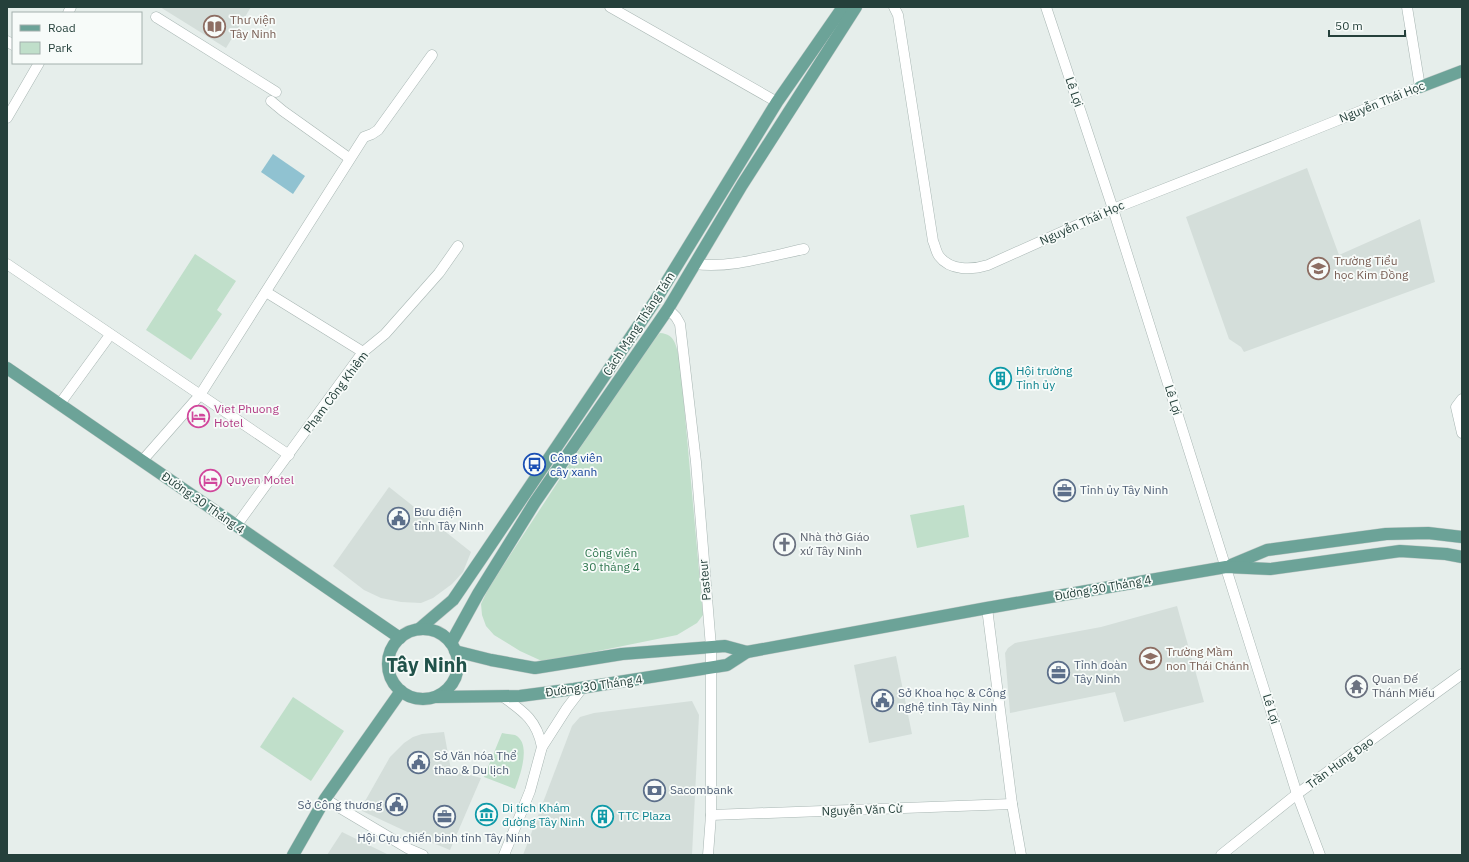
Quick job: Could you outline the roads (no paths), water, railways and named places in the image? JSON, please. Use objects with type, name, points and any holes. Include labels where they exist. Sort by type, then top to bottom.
[{"type":"main road","name":"Cách Mạng Tháng Tám","points":[[419,629],[453,600],[655,301],[777,102],[843,7]]},
{"type":"main road","name":"Cách Mạng Tháng Tám","points":[[453,647],[478,594],[535,502],[668,310],[763,152],[856,7]]},
{"type":"main road","name":"Nguyễn Thái Học","points":[[1420,87],[1462,70]]},
{"type":"main road","points":[[750,145],[763,152]]},
{"type":"main road","points":[[682,257],[695,264]]},
{"type":"main road","points":[[655,301],[668,310]]},
{"type":"main road","name":"Đường 30 Tháng 4","points":[[7,368],[400,638]]},
{"type":"main road","points":[[1226,567],[1267,550],[1356,537],[1386,534],[1428,533],[1462,537]]},
{"type":"main road","name":"Đường 30 Tháng 4","points":[[436,697],[520,696],[583,688],[711,668],[727,665],[746,652],[987,608],[1226,567],[1270,569],[1400,551],[1446,554],[1462,557]]},
{"type":"main road","points":[[419,629],[429,629],[438,632],[453,647],[457,659],[455,678],[450,686],[436,697],[417,699],[408,696],[401,692],[389,675],[389,655],[393,646],[400,638],[409,632],[419,629]]},
{"type":"main road","name":"Đường 30 Tháng 4","points":[[453,647],[491,660],[535,668],[622,654],[711,647],[730,647],[746,652]]},
{"type":"main road","points":[[293,855],[325,799],[401,692]]},
{"type":"street","points":[[610,7],[777,102]]},
{"type":"street","name":"Nguyễn Thái Học","points":[[894,7],[898,15],[933,241],[938,255],[948,264],[958,268],[982,267],[1113,209],[1420,87]]},
{"type":"street","name":"Lê Lợi","points":[[1046,7],[1113,209],[1297,794],[1320,855]]},
{"type":"street","points":[[1407,7],[1420,87]]},
{"type":"street","points":[[156,17],[276,92]]},
{"type":"street","points":[[142,461],[200,394],[266,292],[349,158],[364,137],[378,130],[432,55]]},
{"type":"street","points":[[7,118],[38,64]]},
{"type":"street","points":[[271,101],[349,158]]},
{"type":"street","name":"Phạm Công Khiêm","points":[[236,526],[290,455],[363,352],[385,334],[438,273],[458,246]]},
{"type":"street","points":[[695,264],[722,266],[804,249]]},
{"type":"street","points":[[7,264],[110,335],[290,455]]},
{"type":"street","points":[[266,292],[363,352]]},
{"type":"street","name":"Pasteur","points":[[668,310],[676,317],[680,324],[696,462],[711,647],[711,815],[708,855]]},
{"type":"street","points":[[59,404],[110,335]]},
{"type":"street","points":[[1462,399],[1456,407],[1462,433]]},
{"type":"street","points":[[987,608],[1012,804],[1021,855]]},
{"type":"street","name":"Trần Hưng Đạo","points":[[1221,855],[1297,794],[1462,674]]},
{"type":"street","points":[[504,855],[530,791],[542,747],[567,708],[583,688]]},
{"type":"street","points":[[502,696],[520,708],[530,718],[540,734],[542,747]]},
{"type":"street","points":[[325,799],[409,849],[423,855]]},
{"type":"street","name":"Nguyễn Văn Cừ","points":[[711,815],[1012,804]]},
{"type":"water","points":[[273,154],[305,176],[293,194],[261,172]]},
{"type":"place","name":"Thư viện Tây Ninh","points":[[215,27]]},
{"type":"place","name":"Trường Tiểu học Kim Đồng","points":[[1318,268]]},
{"type":"place","name":"Hội trường Tỉnh ủy","points":[[1001,378]]},
{"type":"place","name":"Viet Phuong Hotel","points":[[199,416]]},
{"type":"place","name":"Công viên cây xanh","points":[[534,465]]},
{"type":"place","name":"Quyen Motel","points":[[211,480]]},
{"type":"place","name":"Tỉnh ủy Tây Ninh","points":[[1064,490]]},
{"type":"place","name":"Bưu điện tỉnh Tây Ninh","points":[[398,519]]},
{"type":"place","name":"Nhà thờ Giáo xứ Tây Ninh","points":[[785,544]]},
{"type":"place","name":"Trường Mầm non Thái Chánh","points":[[1150,659]]},
{"type":"place","name":"Tỉnh đoàn Tây Ninh","points":[[1059,672]]},
{"type":"place","name":"Quan Đế Thánh Miếu","points":[[1356,686]]},
{"type":"place","name":"Sở Khoa học & Công nghệ tỉnh Tây Ninh","points":[[883,700]]},
{"type":"place","name":"Sở Văn hóa Thể thao & Du lịch","points":[[418,763]]},
{"type":"place","name":"Sacombank","points":[[654,790]]},
{"type":"place","name":"Sở Công thương","points":[[397,805]]},
{"type":"place","name":"Di tích Khám đường Tây Ninh","points":[[487,815]]},
{"type":"place","name":"TTC Plaza","points":[[602,816]]},
{"type":"place","name":"Hội Cựu chiến binh tỉnh Tây Ninh","points":[[444,817]]},
{"type":"district","name":"Tây Ninh","points":[[427,665]]},
{"type":"park label","name":"Công viên 30 tháng 4","points":[[611,560]]}]
